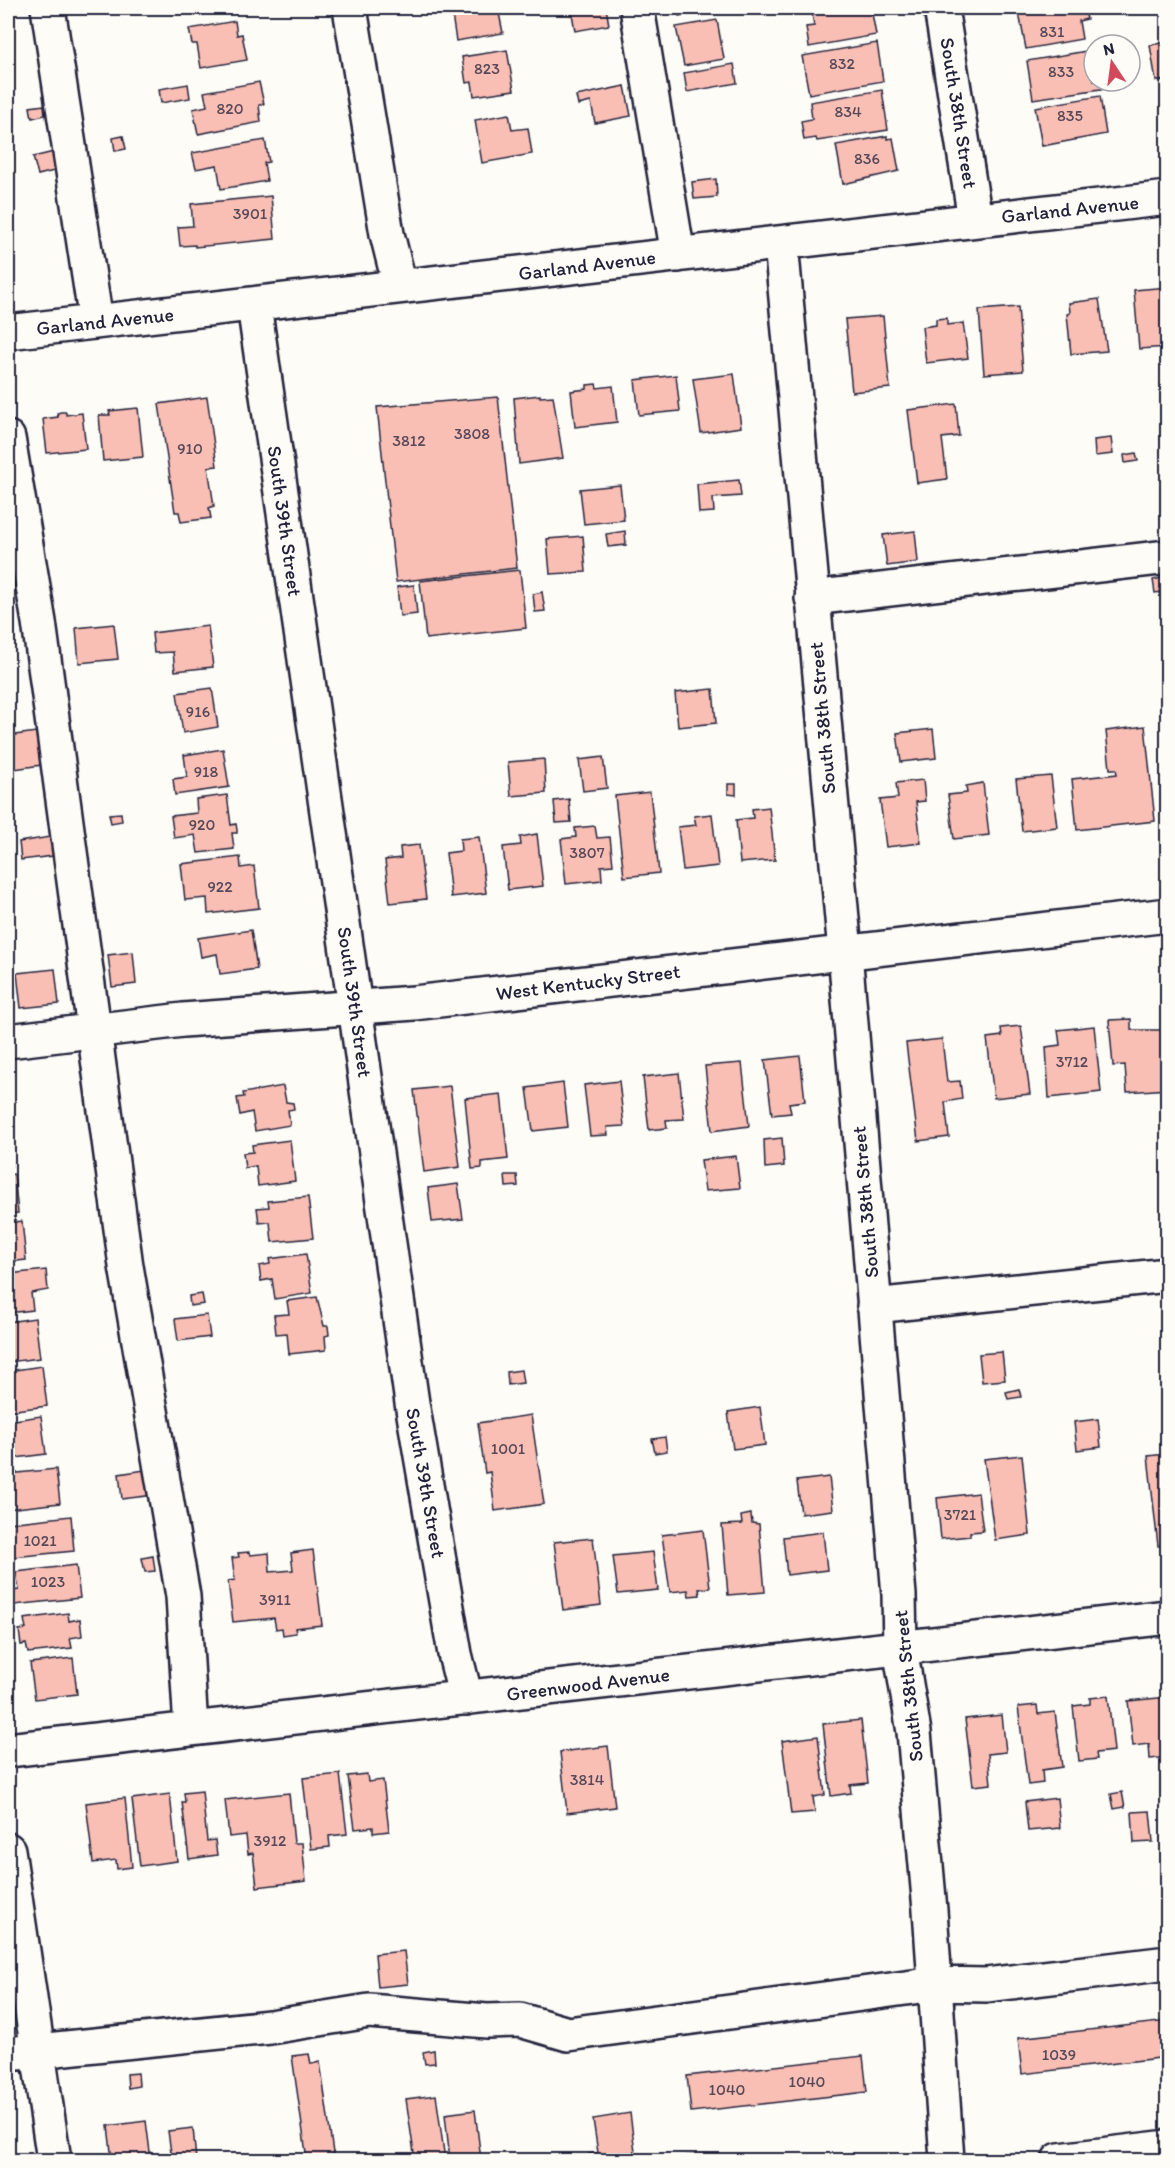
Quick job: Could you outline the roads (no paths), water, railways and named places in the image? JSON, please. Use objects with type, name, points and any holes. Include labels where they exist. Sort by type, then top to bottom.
[{"type":"street","points":[[48,8],[96,322]]},
{"type":"street","points":[[350,8],[387,234],[400,286]]},
{"type":"street","points":[[637,8],[678,255]]},
{"type":"street","name":"South 38th Street","points":[[941,8],[975,219]]},
{"type":"street","name":"Garland Avenue","points":[[8,332],[1167,198]]},
{"type":"street","name":"South 38th Street","points":[[781,243],[845,952],[899,1595],[900,1648],[914,1732],[947,2160]]},
{"type":"street","name":"South 39th Street","points":[[254,305],[412,1403],[455,1654],[466,1698]]},
{"type":"street","points":[[8,438],[39,622],[126,1266],[183,1596],[191,1729]]},
{"type":"street","points":[[812,598],[1167,556]]},
{"type":"street","name":"West Kentucky Street","points":[[8,1041],[183,1020],[355,1008],[1167,915]]},
{"type":"street","points":[[874,1306],[1167,1275]]},
{"type":"street","name":"Greenwood Avenue","points":[[8,1750],[1167,1617]]},
{"type":"street","points":[[8,1850],[23,2053],[54,2160]]},
{"type":"street","points":[[23,2053],[270,2027],[369,2011],[487,2021],[520,2020],[568,2034],[935,1984],[986,1985],[1167,1963]]},
{"type":"street","points":[[1059,2160],[1167,2147]]}]
